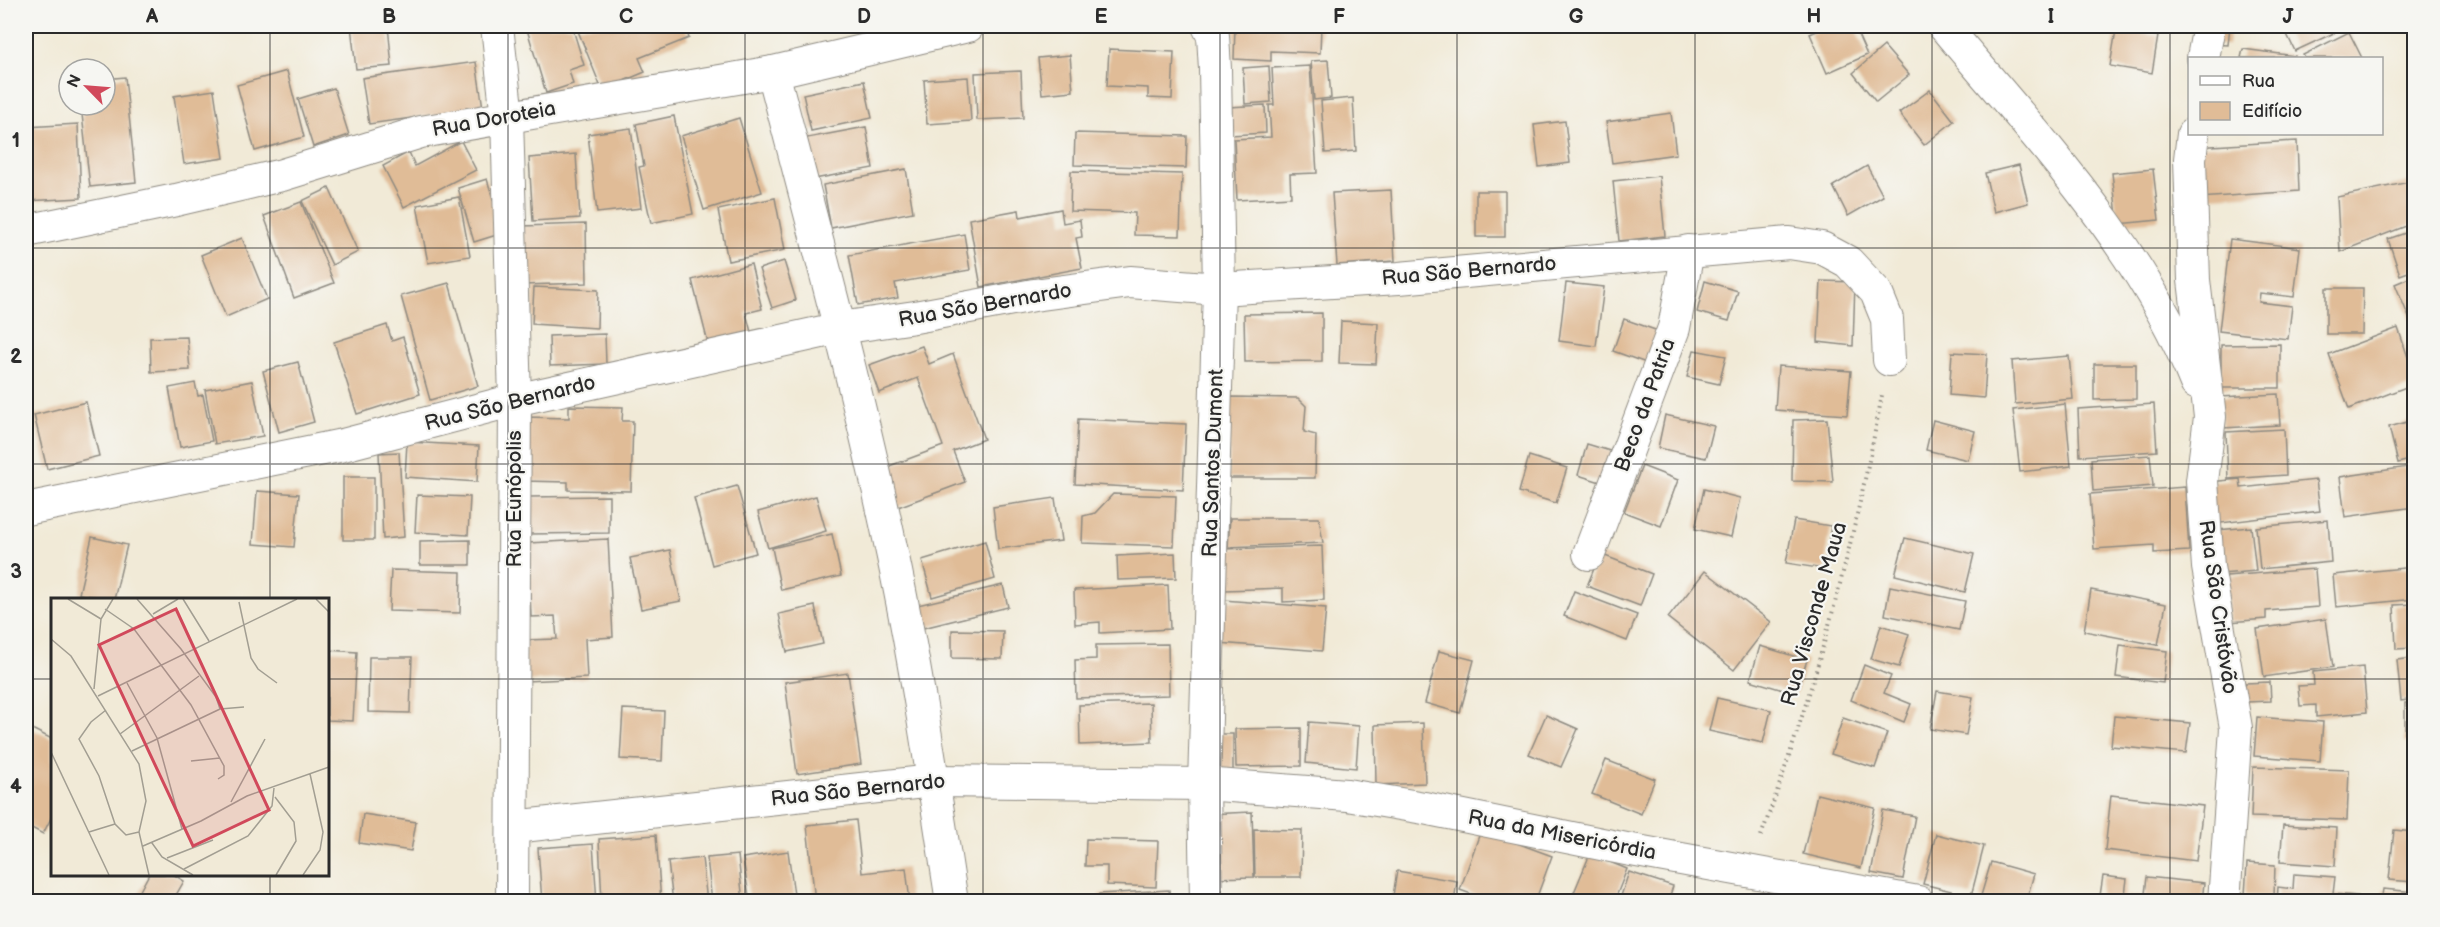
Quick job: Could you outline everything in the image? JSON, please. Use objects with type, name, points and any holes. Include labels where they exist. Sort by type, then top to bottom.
[{"type":"street","name":"Rua Eunópolis","points":[[497,26],[507,117],[515,400],[512,902]]},
{"type":"street","name":"Rua Doroteia","points":[[26,231],[282,175],[421,132],[773,72],[968,26]]},
{"type":"street","name":"Rua Santos Dumont","points":[[1206,902],[1204,784],[1219,289],[1215,69],[1213,36],[1208,26]]},
{"type":"street","points":[[1944,26],[2050,152],[2146,280],[2182,349],[2210,417]]},
{"type":"street","points":[[2203,57],[2209,26]]},
{"type":"street","points":[[773,72],[840,328],[892,555],[933,781],[952,902]]},
{"type":"street","name":"Rua São Cristóvão","points":[[2193,135],[2190,159],[2194,280],[2210,417],[2202,481],[2208,567],[2236,728],[2224,902]]},
{"type":"street","name":"Rua São Bernardo","points":[[26,509],[343,445],[515,400],[840,328],[1034,295],[1130,282],[1219,289],[1399,278],[1789,243],[1822,248],[1848,262],[1875,292],[1887,319],[1889,360]]},
{"type":"street","name":"Beco da Patria","points":[[1589,554],[1674,328],[1688,251]]},
{"type":"street","name":"Rua São Bernardo","points":[[513,827],[933,781],[1204,784]]},
{"type":"street","name":"Rua da Misericórdia","points":[[1204,784],[1358,797],[1918,902]]},
{"type":"path","name":"Rua Visconde Maua","points":[[1748,870],[1821,654],[1865,485],[1889,360]]},
{"type":"building","points":[[351,26],[388,26],[392,66],[356,69]]},
{"type":"building","points":[[526,26],[572,26],[584,65],[569,70],[573,84],[546,93]]},
{"type":"building","points":[[576,26],[685,26],[689,38],[639,58],[645,72],[602,90]]},
{"type":"building","points":[[1235,26],[1321,26],[1320,53],[1271,51],[1271,61],[1234,59]]},
{"type":"building","points":[[1828,26],[1854,26],[1867,55],[1827,73],[1810,34]]},
{"type":"building","points":[[2214,26],[2230,26],[2228,45],[2213,44]]},
{"type":"building","points":[[2283,26],[2349,26],[2295,51]]},
{"type":"building","points":[[2116,30],[2158,36],[2152,73],[2110,66]]},
{"type":"building","points":[[2349,32],[2362,57],[2304,57],[2303,55]]},
{"type":"building","points":[[1884,46],[1909,75],[1876,102],[1853,73]]},
{"type":"building","points":[[1109,49],[1174,52],[1172,99],[1148,98],[1148,88],[1107,86]]},
{"type":"building","points":[[2243,49],[2295,56],[2294,57],[2241,57]]},
{"type":"building","points":[[1070,55],[1073,91],[1042,94],[1038,58]]},
{"type":"building","points":[[1328,60],[1331,98],[1314,100],[1311,61]]},
{"type":"building","points":[[476,62],[483,108],[369,124],[362,78]]},
{"type":"building","points":[[1269,66],[1271,102],[1245,104],[1243,68]]},
{"type":"building","points":[[1310,66],[1317,173],[1290,174],[1291,197],[1237,200],[1234,139],[1271,137],[1269,105],[1274,105],[1272,68]]},
{"type":"building","points":[[287,71],[304,137],[255,151],[237,85]]},
{"type":"building","points":[[1021,71],[1023,118],[977,120],[975,73]]},
{"type":"building","points":[[125,77],[136,182],[90,187],[82,117],[117,117],[117,78]]},
{"type":"building","points":[[968,77],[971,121],[927,124],[924,80]]},
{"type":"building","points":[[864,81],[872,118],[811,131],[803,94]]},
{"type":"building","points":[[334,88],[349,135],[313,147],[298,99]]},
{"type":"building","points":[[214,90],[224,158],[184,164],[174,96]]},
{"type":"building","points":[[1930,90],[1954,121],[1924,145],[1899,113]]},
{"type":"building","points":[[1353,98],[1356,151],[1325,153],[1321,101]]},
{"type":"building","points":[[1265,105],[1266,133],[1230,135],[1228,107]]},
{"type":"building","points":[[1671,113],[1676,154],[1612,163],[1606,122]]},
{"type":"building","points":[[674,116],[693,214],[651,223],[639,167],[644,166],[636,124]]},
{"type":"building","points":[[739,118],[762,192],[704,210],[681,136]]},
{"type":"building","points":[[1565,121],[1570,163],[1539,167],[1534,125]]},
{"type":"building","points":[[78,124],[81,198],[26,201],[26,127]]},
{"type":"building","points":[[866,127],[873,168],[814,179],[807,138]]},
{"type":"building","points":[[631,128],[641,208],[597,213],[588,134]]},
{"type":"building","points":[[1075,133],[1187,136],[1186,168],[1074,165]]},
{"type":"building","points":[[461,141],[476,170],[404,207],[383,166],[409,152],[415,166]]},
{"type":"building","points":[[2297,141],[2299,191],[2199,198],[2195,147]]},
{"type":"building","points":[[576,154],[580,218],[533,221],[529,158]]},
{"type":"building","points":[[2019,165],[2028,203],[1994,212],[1985,173]]},
{"type":"building","points":[[1867,166],[1883,196],[1848,216],[1833,186]]},
{"type":"building","points":[[906,169],[913,212],[831,228],[823,185]]},
{"type":"building","points":[[2153,169],[2159,220],[2118,224],[2112,173]]},
{"type":"building","points":[[1071,171],[1182,174],[1180,236],[1134,235],[1135,213],[1070,211]]},
{"type":"building","points":[[1659,176],[1665,236],[1619,241],[1613,181]]},
{"type":"building","points":[[487,179],[503,233],[474,242],[458,188]]},
{"type":"building","points":[[2409,182],[2414,196],[2414,223],[2340,252],[2337,197]]},
{"type":"building","points":[[329,188],[358,252],[332,265],[302,201]]},
{"type":"building","points":[[1391,190],[1395,261],[1337,265],[1332,193]]},
{"type":"building","points":[[1476,191],[1505,191],[1505,237],[1476,237]]},
{"type":"building","points":[[459,197],[470,256],[428,263],[417,205]]},
{"type":"building","points":[[775,198],[785,250],[728,261],[718,210]]},
{"type":"building","points":[[301,202],[334,283],[294,298],[264,216]]},
{"type":"building","points":[[1061,209],[1063,223],[1080,220],[1082,237],[1076,238],[1082,268],[981,287],[969,219],[1019,210],[1020,217]]},
{"type":"building","points":[[586,224],[587,283],[523,285],[522,226]]},
{"type":"building","points":[[2414,230],[2414,270],[2400,275],[2388,239]]},
{"type":"building","points":[[964,234],[970,270],[895,283],[898,298],[858,305],[849,255]]},
{"type":"building","points":[[242,238],[267,299],[226,317],[201,255]]},
{"type":"building","points":[[2230,239],[2300,248],[2294,297],[2260,293],[2259,302],[2292,306],[2288,339],[2219,331]]},
{"type":"building","points":[[784,261],[796,300],[772,308],[759,269]]},
{"type":"building","points":[[751,264],[762,309],[746,313],[751,332],[708,343],[692,280]]},
{"type":"building","points":[[2414,276],[2414,318],[2410,320],[2395,284]]},
{"type":"building","points":[[1705,281],[1738,291],[1729,321],[1697,312]]},
{"type":"building","points":[[1821,281],[1855,282],[1853,346],[1818,342]]},
{"type":"building","points":[[449,283],[478,386],[430,400],[401,296]]},
{"type":"building","points":[[1566,283],[1604,287],[1596,346],[1559,341]]},
{"type":"building","points":[[534,287],[598,290],[597,328],[532,324]]},
{"type":"building","points":[[2326,288],[2363,288],[2362,334],[2326,334]]},
{"type":"building","points":[[1322,313],[1322,361],[1245,362],[1244,314]]},
{"type":"building","points":[[1624,319],[1661,332],[1649,364],[1613,351]]},
{"type":"building","points":[[1341,321],[1378,323],[1376,364],[1339,363]]},
{"type":"building","points":[[387,325],[392,341],[403,337],[420,394],[357,414],[334,342]]},
{"type":"building","points":[[2398,328],[2414,375],[2414,384],[2349,409],[2329,354]]},
{"type":"building","points":[[605,334],[606,364],[550,366],[549,336]]},
{"type":"building","points":[[187,337],[190,370],[151,372],[150,338]]},
{"type":"building","points":[[2280,344],[2280,388],[2221,388],[2221,345]]},
{"type":"building","points":[[922,346],[929,364],[953,354],[984,439],[953,451],[965,482],[898,507],[884,468],[943,446],[918,378],[879,393],[869,365]]},
{"type":"building","points":[[1694,350],[1726,356],[1719,384],[1687,377]]},
{"type":"building","points":[[1952,352],[1987,354],[1984,398],[1949,395]]},
{"type":"building","points":[[2069,356],[2073,399],[2015,404],[2012,361]]},
{"type":"building","points":[[298,362],[314,422],[279,432],[263,371]]},
{"type":"building","points":[[2094,364],[2136,364],[2136,399],[2094,400]]},
{"type":"building","points":[[1778,366],[1851,371],[1847,415],[1775,410]]},
{"type":"building","points":[[252,381],[263,436],[215,444],[205,390]]},
{"type":"building","points":[[195,383],[198,396],[203,395],[212,441],[180,447],[169,388]]},
{"type":"building","points":[[2278,394],[2280,425],[2222,428],[2220,397]]},
{"type":"building","points":[[1230,397],[1298,398],[1306,406],[1304,432],[1316,435],[1315,478],[1229,478]]},
{"type":"building","points":[[86,402],[99,456],[47,469],[34,415]]},
{"type":"building","points":[[2065,404],[2071,466],[2020,472],[2013,410]]},
{"type":"building","points":[[2154,404],[2157,451],[2080,456],[2078,409]]},
{"type":"building","points":[[569,406],[623,407],[622,421],[633,421],[631,491],[568,490],[568,482],[523,481],[524,417],[569,418]]},
{"type":"building","points":[[1665,415],[1714,426],[1706,458],[1658,448]]},
{"type":"building","points":[[1078,419],[1186,424],[1183,490],[1075,484]]},
{"type":"building","points":[[1827,419],[1833,482],[1792,481],[1793,420]]},
{"type":"building","points":[[1933,420],[1975,431],[1968,460],[1926,450]]},
{"type":"building","points":[[2414,420],[2414,459],[2398,463],[2389,427]]},
{"type":"building","points":[[2284,429],[2286,475],[2228,479],[2226,432]]},
{"type":"building","points":[[407,442],[479,446],[477,482],[405,477]]},
{"type":"building","points":[[1587,444],[1620,454],[1610,485],[1578,475]]},
{"type":"building","points":[[399,452],[404,537],[383,539],[379,453]]},
{"type":"building","points":[[2150,455],[2153,486],[2093,491],[2091,459]]},
{"type":"building","points":[[1529,456],[1567,468],[1556,503],[1519,492]]},
{"type":"building","points":[[1642,466],[1678,480],[1661,526],[1624,512]]},
{"type":"building","points":[[2414,466],[2414,507],[2345,517],[2340,477]]},
{"type":"building","points":[[343,477],[374,477],[374,540],[343,540]]},
{"type":"building","points":[[2240,479],[2241,488],[2316,480],[2320,511],[2213,524],[2209,482]]},
{"type":"building","points":[[737,486],[756,553],[712,565],[694,498]]},
{"type":"building","points":[[2185,487],[2189,551],[2154,553],[2154,545],[2094,549],[2090,494]]},
{"type":"building","points":[[1704,489],[1740,498],[1731,537],[1695,529]]},
{"type":"building","points":[[257,491],[299,494],[294,547],[253,544]]},
{"type":"building","points":[[1113,494],[1176,496],[1174,546],[1082,543],[1083,516],[1095,513]]},
{"type":"building","points":[[417,495],[470,497],[468,535],[415,532]]},
{"type":"building","points":[[609,496],[609,533],[529,534],[529,497]]},
{"type":"building","points":[[816,496],[826,531],[768,548],[758,512]]},
{"type":"building","points":[[1055,498],[1061,541],[998,549],[993,507]]},
{"type":"building","points":[[1230,518],[1319,518],[1323,543],[1228,547]]},
{"type":"building","points":[[1794,520],[1831,526],[1824,569],[1786,563]]},
{"type":"building","points":[[2328,520],[2331,562],[2260,569],[2256,527]]},
{"type":"building","points":[[2251,527],[2256,571],[2221,574],[2217,530]]},
{"type":"building","points":[[832,534],[841,576],[781,590],[772,548]]},
{"type":"building","points":[[92,537],[127,545],[114,598],[79,594]]},
{"type":"building","points":[[1905,538],[1974,554],[1965,592],[1895,575]]},
{"type":"building","points":[[608,539],[613,637],[585,639],[587,678],[526,681],[525,640],[557,639],[555,616],[531,617],[528,543]]},
{"type":"building","points":[[470,540],[470,565],[420,565],[420,541]]},
{"type":"building","points":[[985,541],[995,579],[932,597],[922,560]]},
{"type":"building","points":[[1322,546],[1324,600],[1283,602],[1283,588],[1224,590],[1223,549]]},
{"type":"building","points":[[670,550],[681,601],[641,609],[630,558]]},
{"type":"building","points":[[1175,553],[1176,578],[1118,580],[1117,556]]},
{"type":"building","points":[[1600,554],[1652,574],[1640,606],[1587,586]]},
{"type":"building","points":[[2414,567],[2414,599],[2336,607],[2333,575]]},
{"type":"building","points":[[2315,569],[2318,607],[2266,611],[2266,619],[2229,622],[2226,576]]},
{"type":"building","points":[[391,570],[461,572],[460,613],[389,611]]},
{"type":"building","points":[[1705,571],[1771,622],[1734,670],[1668,618]]},
{"type":"building","points":[[1003,585],[1008,607],[915,630],[909,607]]},
{"type":"building","points":[[1168,585],[1170,629],[1100,633],[1100,622],[1075,624],[1074,590]]},
{"type":"building","points":[[1890,586],[1965,601],[1959,630],[1885,615]]},
{"type":"building","points":[[2091,590],[2166,604],[2158,645],[2084,631]]},
{"type":"building","points":[[1574,591],[1637,615],[1627,641],[1564,616]]},
{"type":"building","points":[[1223,600],[1326,608],[1322,651],[1219,643]]},
{"type":"building","points":[[2414,604],[2414,648],[2396,649],[2394,605]]},
{"type":"building","points":[[815,606],[823,644],[787,652],[779,614]]},
{"type":"building","points":[[2326,619],[2333,667],[2264,677],[2257,629]]},
{"type":"building","points":[[1881,625],[1909,634],[1899,667],[1871,659]]},
{"type":"building","points":[[952,630],[1003,631],[1002,659],[952,658]]},
{"type":"building","points":[[1168,644],[1169,695],[1076,698],[1075,660],[1096,659],[1096,645]]},
{"type":"building","points":[[2120,645],[2167,651],[2163,683],[2116,677]]},
{"type":"building","points":[[1760,646],[1807,660],[1796,694],[1750,680]]},
{"type":"building","points":[[328,650],[357,652],[353,721],[328,720]]},
{"type":"building","points":[[1439,651],[1474,660],[1460,713],[1425,703]]},
{"type":"building","points":[[369,657],[412,657],[410,713],[368,712]]},
{"type":"building","points":[[2414,658],[2414,699],[2401,701],[2397,660]]},
{"type":"building","points":[[1864,665],[1891,676],[1884,693],[1911,704],[1904,722],[1851,700]]},
{"type":"building","points":[[2363,667],[2367,712],[2316,717],[2316,705],[2300,706],[2298,686],[2314,685],[2313,672]]},
{"type":"building","points":[[848,673],[861,764],[797,774],[785,682]]},
{"type":"building","points":[[2270,682],[2271,701],[2246,702],[2245,683]]},
{"type":"building","points":[[1937,691],[1973,697],[1966,735],[1930,729]]},
{"type":"building","points":[[1717,698],[1771,710],[1763,743],[1709,731]]},
{"type":"building","points":[[1151,703],[1152,742],[1080,745],[1079,705]]},
{"type":"building","points":[[2405,703],[2414,703],[2414,743],[2405,743]]},
{"type":"building","points":[[623,709],[664,711],[662,761],[620,759]]},
{"type":"building","points":[[1546,715],[1578,729],[1561,767],[1529,754]]},
{"type":"building","points":[[2114,716],[2190,723],[2186,753],[2111,746]]},
{"type":"building","points":[[2257,717],[2323,722],[2320,761],[2254,756]]},
{"type":"building","points":[[1843,718],[1887,733],[1875,768],[1831,754]]},
{"type":"building","points":[[1309,722],[1359,726],[1356,768],[1306,763]]},
{"type":"building","points":[[1423,723],[1425,783],[1376,785],[1375,725]]},
{"type":"building","points":[[26,726],[51,738],[51,818],[43,834],[26,825]]},
{"type":"building","points":[[1301,728],[1301,766],[1236,767],[1235,729]]},
{"type":"building","points":[[1210,734],[1233,734],[1233,773],[1210,773]]},
{"type":"building","points":[[1606,760],[1655,779],[1641,814],[1592,794]]},
{"type":"building","points":[[2253,767],[2349,770],[2347,820],[2251,817]]},
{"type":"building","points":[[1817,794],[1875,808],[1861,868],[1803,854]]},
{"type":"building","points":[[2111,795],[2203,806],[2196,861],[2105,850]]},
{"type":"building","points":[[1883,810],[1915,816],[1903,879],[1871,873]]},
{"type":"building","points":[[1252,812],[1254,877],[1209,878],[1207,814]]},
{"type":"building","points":[[363,814],[416,822],[411,851],[359,843]]},
{"type":"building","points":[[856,820],[862,873],[906,868],[910,902],[815,902],[807,825]]},
{"type":"building","points":[[2283,825],[2337,828],[2335,866],[2280,862]]},
{"type":"building","points":[[1254,829],[1302,830],[1301,877],[1255,877]]},
{"type":"building","points":[[1481,830],[1552,856],[1535,902],[1493,902],[1460,890]]},
{"type":"building","points":[[2394,830],[2414,832],[2414,882],[2389,880]]},
{"type":"building","points":[[1936,834],[1984,846],[1971,896],[1923,884]]},
{"type":"building","points":[[656,835],[661,902],[602,902],[599,839]]},
{"type":"building","points":[[1086,839],[1158,841],[1156,887],[1107,885],[1107,866],[1085,866]]},
{"type":"building","points":[[593,844],[597,902],[542,902],[538,848]]},
{"type":"building","points":[[788,851],[795,902],[750,902],[743,858]]},
{"type":"building","points":[[1590,854],[1627,869],[1614,902],[1570,902]]},
{"type":"building","points":[[738,855],[743,902],[712,902],[707,858]]},
{"type":"building","points":[[702,858],[707,902],[673,902],[668,862]]},
{"type":"building","points":[[1991,862],[2034,874],[2026,902],[1980,899]]},
{"type":"building","points":[[2247,863],[2275,865],[2274,897],[2245,895]]},
{"type":"building","points":[[1397,871],[1457,881],[1454,902],[1392,902]]},
{"type":"building","points":[[1629,872],[1673,886],[1668,902],[1619,902]]},
{"type":"building","points":[[2294,874],[2335,877],[2333,894],[2358,896],[2357,902],[2277,902],[2278,887],[2293,889]]},
{"type":"building","points":[[148,876],[176,876],[184,881],[172,902],[134,902]]},
{"type":"building","points":[[2103,876],[2127,879],[2124,902],[2099,902]]},
{"type":"building","points":[[2147,877],[2204,883],[2202,902],[2144,902]]},
{"type":"building","points":[[2383,889],[2414,892],[2414,902],[2381,902]]},
{"type":"building","points":[[1169,890],[1170,902],[1099,902],[1099,894]]},
{"type":"building","points":[[2128,896],[2142,897],[2142,902],[2127,902]]},
{"type":"building","points":[[401,897],[430,900],[430,902],[401,902]]}]
